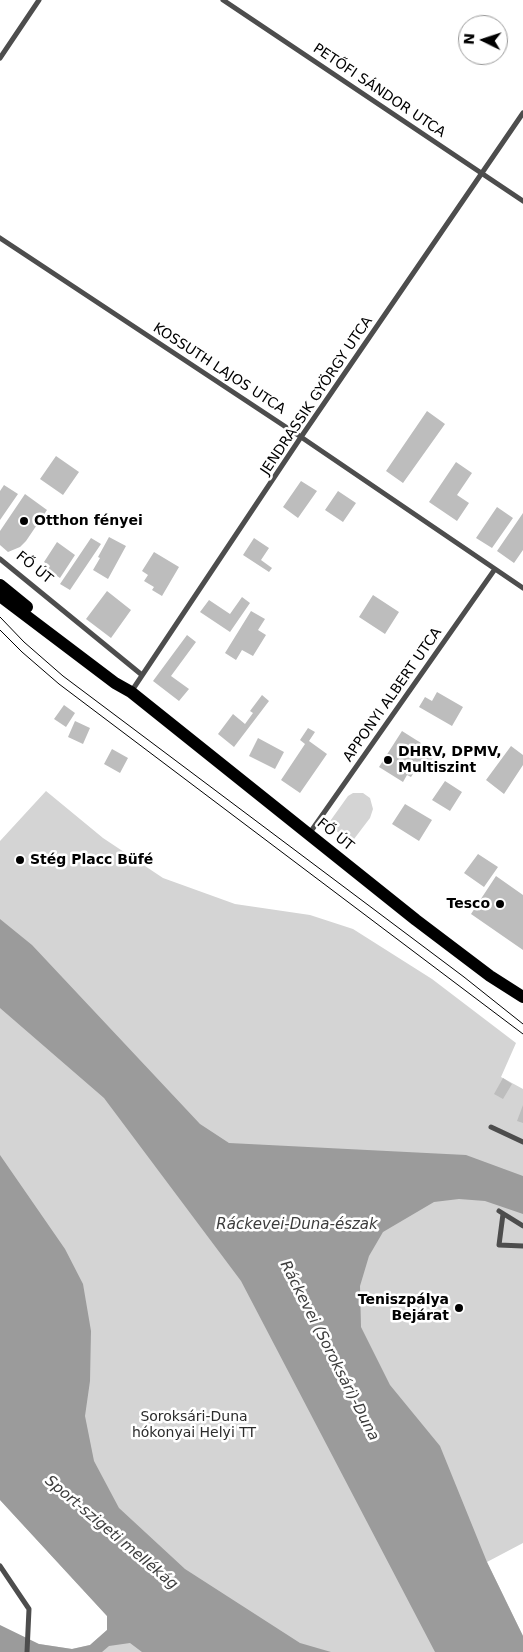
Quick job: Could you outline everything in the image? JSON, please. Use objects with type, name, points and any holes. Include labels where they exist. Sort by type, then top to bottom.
[{"type":"main road","name":"FŐ ÚT","points":[[0,585],[118,678],[131,692],[416,920],[490,976],[523,997]]},
{"type":"main road","name":"FŐ ÚT","points":[[0,596],[115,683],[131,692]]},
{"type":"street","points":[[0,58],[39,0]]},
{"type":"street","name":"PETŐFI SÁNDOR UTCA","points":[[223,0],[523,201]]},
{"type":"street","name":"JENDRASSIK GYÖRGY UTCA","points":[[131,692],[301,437],[523,113]]},
{"type":"street","name":"KOSSUTH LAJOS UTCA","points":[[0,238],[301,437],[523,588]]},
{"type":"street","name":"FŐ ÚT","points":[[0,559],[142,675]]},
{"type":"street","name":"APPONYI ALBERT UTCA","points":[[309,834],[495,569]]},
{"type":"street","points":[[491,1127],[523,1142]]},
{"type":"street","points":[[523,1226],[501,1212],[499,1245],[523,1246]]},
{"type":"street","points":[[0,1566],[29,1609],[27,1652]]},
{"type":"green space","name":"Soroksári-Duna hókonyai Helyi TT","points":[[46,791],[103,838],[163,878],[235,904],[310,915],[353,929],[432,979],[516,1043],[501,1077],[523,1089],[523,1543],[487,1562],[523,1636],[523,1652],[38,1652],[39,1644],[72,1649],[90,1645],[107,1630],[107,1616],[0,1500],[0,841]]},
{"type":"green space","points":[[353,793],[363,793],[370,798],[373,809],[370,818],[351,843],[328,824],[348,796]]},
{"type":"water","name":"Ráckevei-Duna-észak","points":[[0,919],[32,945],[200,1124],[229,1143],[466,1155],[523,1176],[523,1214],[485,1201],[459,1199],[434,1202],[383,1232],[369,1256],[360,1286],[361,1327],[390,1385],[440,1446],[487,1562],[523,1636],[523,1652],[435,1652],[241,1281],[104,1098],[0,1008]]},
{"type":"water","name":"Sport-szigeti mellékág","points":[[0,1155],[65,1249],[83,1284],[91,1331],[90,1381],[85,1416],[94,1461],[119,1508],[185,1569],[300,1643],[331,1652],[142,1652],[130,1643],[109,1646],[102,1652],[0,1652],[0,1625],[39,1644],[72,1649],[90,1645],[107,1630],[107,1616],[0,1500]]},
{"type":"building","points":[[427,411],[445,424],[403,483],[386,471]]},
{"type":"building","points":[[56,456],[79,472],[63,495],[40,479]]},
{"type":"building","points":[[456,462],[472,473],[457,495],[469,503],[457,521],[429,502]]},
{"type":"building","points":[[301,481],[317,491],[298,518],[283,507]]},
{"type":"building","points":[[4,485],[18,494],[0,520],[0,491]]},
{"type":"building","points":[[338,491],[356,503],[343,522],[325,510]]},
{"type":"building","name":"Otthon fényei","points":[[25,494],[47,510],[26,541],[20,547],[8,552],[0,545],[0,531]]},
{"type":"building","points":[[497,507],[513,518],[492,548],[476,538]]},
{"type":"building","points":[[523,513],[523,550],[514,563],[497,551]]},
{"type":"building","points":[[109,537],[126,546],[108,579],[93,570]]},
{"type":"building","points":[[91,538],[101,544],[70,590],[60,584]]},
{"type":"building","points":[[254,538],[269,548],[261,560],[272,568],[269,572],[243,555]]},
{"type":"building","points":[[57,542],[75,555],[60,578],[47,569],[50,566],[44,562]]},
{"type":"building","points":[[154,552],[179,567],[162,596],[152,590],[154,587],[144,581],[148,575],[142,571]]},
{"type":"building","points":[[107,591],[131,610],[111,638],[86,619]]},
{"type":"building","points":[[373,595],[399,612],[385,634],[359,617]]},
{"type":"building","points":[[242,597],[250,603],[230,632],[200,612],[209,600],[230,614]]},
{"type":"building","points":[[251,611],[265,619],[258,630],[266,635],[253,656],[242,650],[236,660],[225,653]]},
{"type":"building","points":[[187,635],[196,642],[171,676],[189,689],[179,701],[153,681]]},
{"type":"building","points":[[437,692],[463,707],[452,726],[419,707],[425,697],[432,701]]},
{"type":"building","points":[[262,695],[269,701],[234,747],[218,734],[233,714],[245,724],[253,713],[250,711]]},
{"type":"building","points":[[64,705],[75,713],[66,727],[54,719]]},
{"type":"building","points":[[75,721],[90,728],[83,744],[68,737]]},
{"type":"building","points":[[308,728],[315,732],[309,741],[327,754],[300,793],[281,780],[305,744],[300,740]]},
{"type":"building","points":[[402,731],[421,743],[419,746],[434,756],[425,770],[418,766],[411,777],[407,775],[403,782],[379,767]]},
{"type":"building","points":[[258,738],[284,752],[275,769],[249,756]]},
{"type":"building","points":[[511,746],[523,755],[523,765],[504,794],[486,780]]},
{"type":"building","points":[[112,749],[128,758],[120,773],[104,764]]},
{"type":"building","points":[[445,781],[462,792],[450,811],[432,800]]},
{"type":"building","points":[[405,804],[432,820],[419,841],[392,824]]},
{"type":"building","points":[[478,854],[498,867],[484,887],[464,873]]},
{"type":"building","name":"Tesco","points":[[496,876],[523,895],[523,950],[471,914]]},
{"type":"building","points":[[503,1078],[512,1084],[503,1099],[494,1094]]},
{"type":"building","points":[[523,1105],[523,1123],[517,1121]]},
{"type":"tram line","points":[[0,617],[24,642],[63,676],[464,977],[523,1024]]},
{"type":"tram line","points":[[0,630],[59,684],[523,1034]]},
{"type":"place","name":"Otthon fényei","points":[[24,521]]},
{"type":"place","name":"DHRV, DPMV, Multiszint","points":[[388,760]]},
{"type":"place","name":"Stég Placc Büfé","points":[[20,860]]},
{"type":"place","name":"Tesco","points":[[500,904]]},
{"type":"place","name":"Teniszpálya Bejárat","points":[[459,1308]]},
{"type":"water label","name":"Ráckevei (Soroksári)-Duna","points":[[329,1351]]}]
